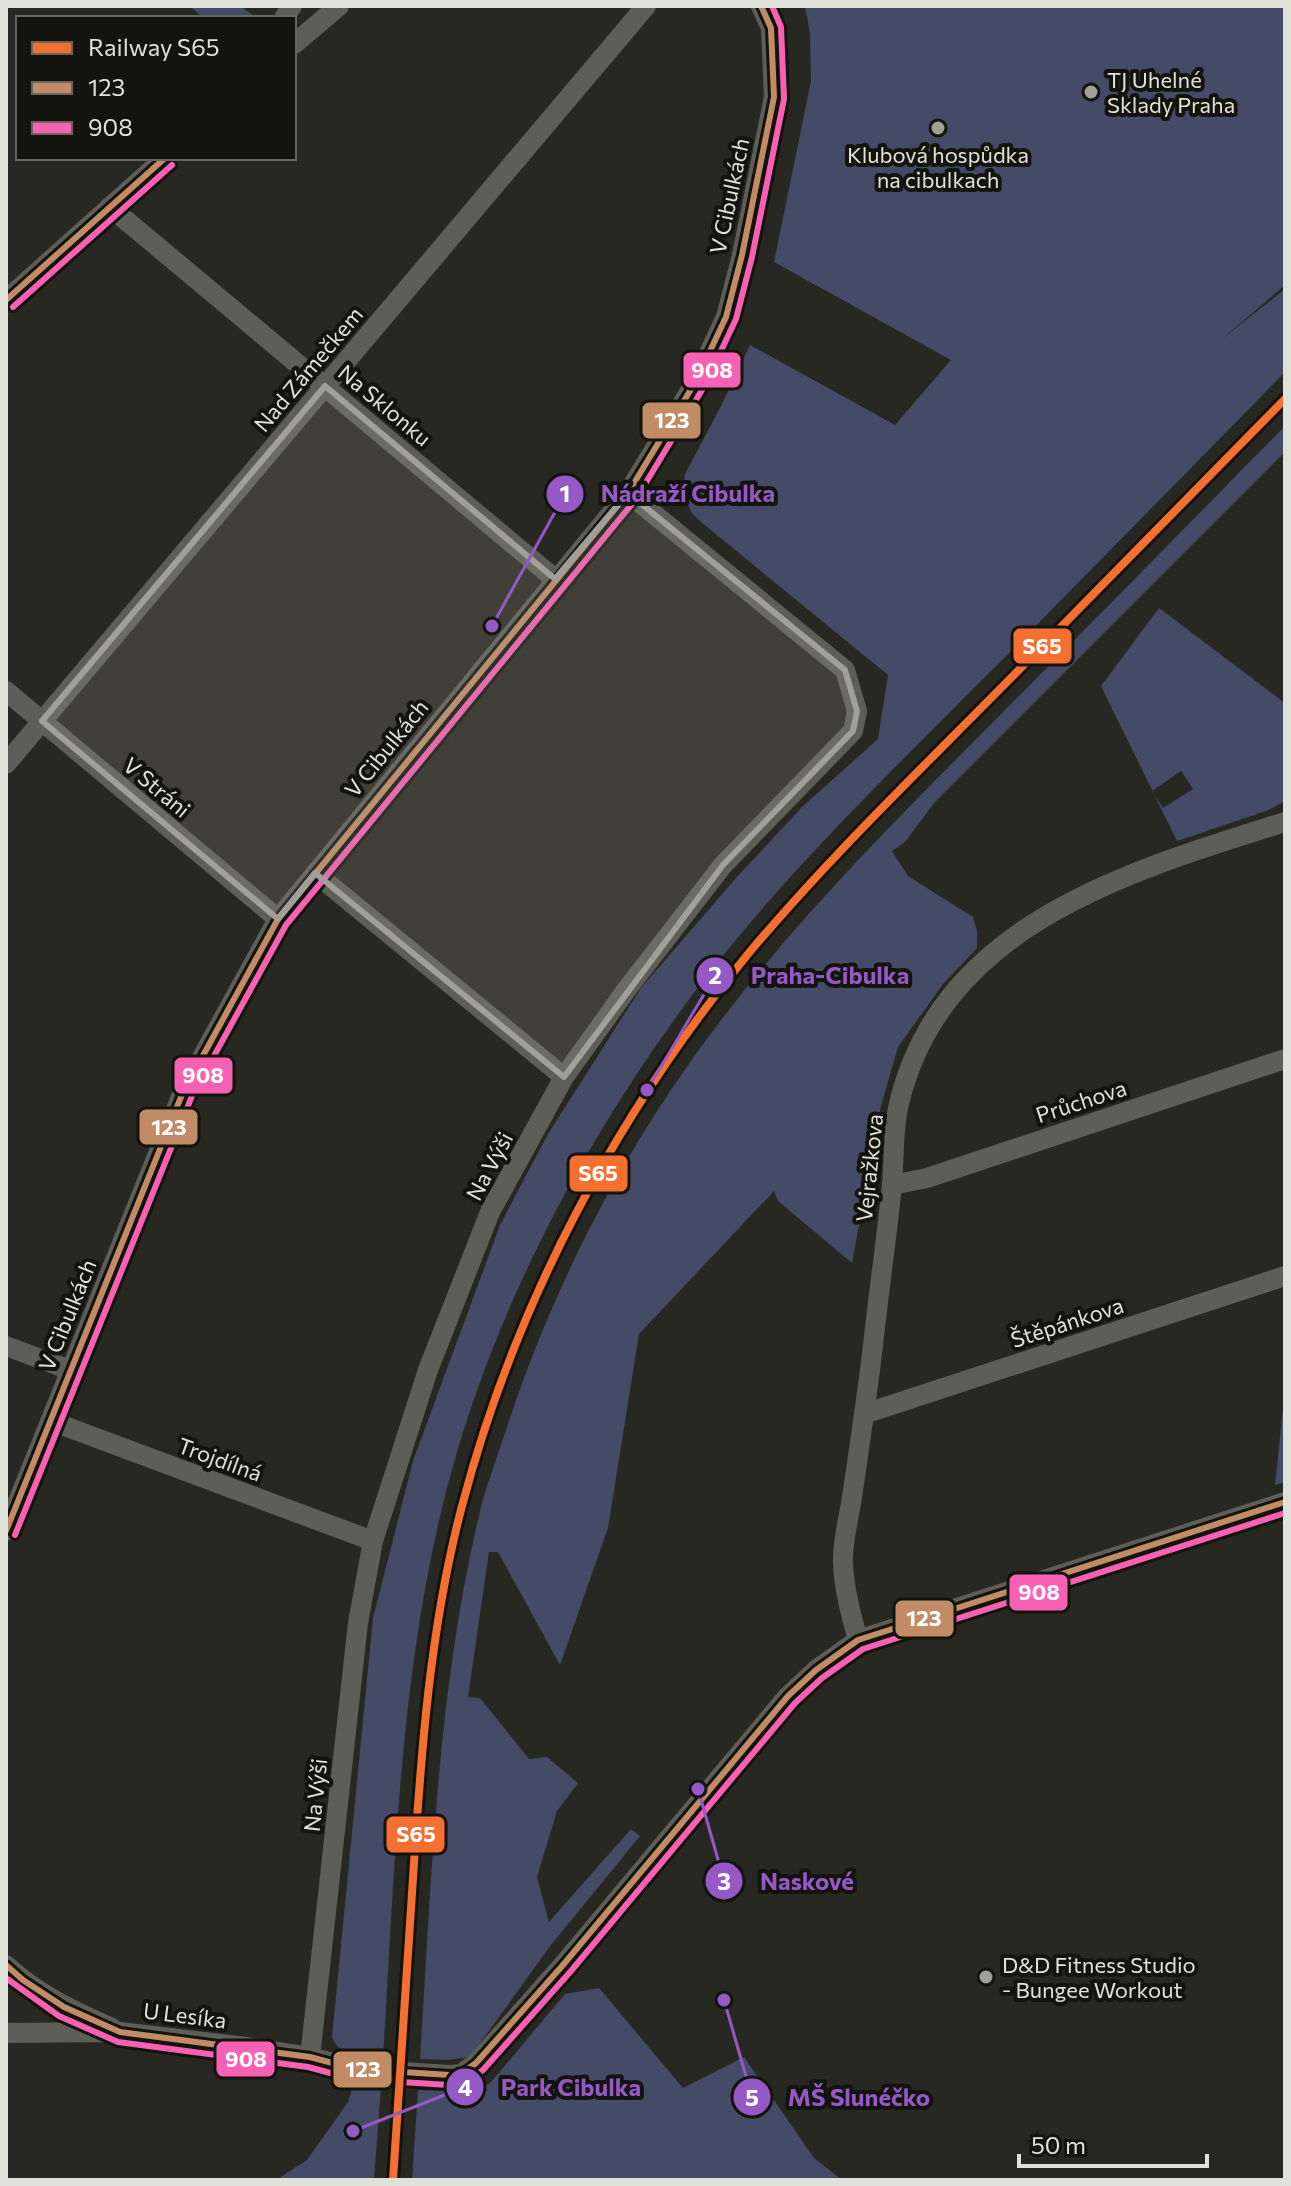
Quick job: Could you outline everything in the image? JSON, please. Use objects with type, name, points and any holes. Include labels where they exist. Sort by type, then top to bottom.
[{"type":"street","points":[[296,42],[339,6]]},
{"type":"street","name":"Nad Zámečkem","points":[[6,764],[646,6]]},
{"type":"street","name":"V Cibulkách","points":[[6,1531],[183,1092],[278,919],[628,493],[696,381],[726,317],[742,255],[774,97],[771,28],[761,6]]},
{"type":"street","points":[[6,300],[163,160]]},
{"type":"street","name":"Na Sklonku","points":[[110,207],[555,579]]},
{"type":"street","name":"Na Výši","points":[[310,2057],[358,1623],[373,1541],[428,1370],[490,1212],[564,1077],[627,989],[723,865],[853,731],[857,711],[845,670],[628,493]]},
{"type":"street","name":"V Stráni","points":[[6,691],[278,919]]},
{"type":"street","name":"Vejražkova","points":[[858,1640],[849,1610],[843,1561],[892,1185],[898,1108],[918,1049],[952,994],[1002,944],[1056,908],[1143,868],[1285,822]]},
{"type":"street","points":[[315,873],[564,1077]]},
{"type":"street","name":"Průchova","points":[[892,1185],[927,1178],[1285,1059]]},
{"type":"street","name":"Štěpánkova","points":[[864,1414],[1285,1276]]},
{"type":"street","points":[[6,1346],[70,1370]]},
{"type":"street","name":"Trojdílná","points":[[51,1421],[373,1541]]},
{"type":"street","points":[[858,1640],[1285,1502]]},
{"type":"street","name":"U Lesíka","points":[[6,2033],[120,2032],[310,2057],[355,2069],[461,2074],[476,2063],[563,1965],[788,1696],[816,1670],[858,1640]]},
{"type":"street","points":[[6,1965],[64,2007],[120,2032]]},
{"type":"highlighted area","points":[[325,386],[555,579],[628,493],[845,670],[857,711],[853,731],[723,865],[564,1077],[315,873],[278,919],[42,721]]},
{"type":"shaded area","points":[[190,6],[240,6],[253,15],[252,16],[201,16]]},
{"type":"shaded area","points":[[805,6],[1285,6],[1285,285],[1222,339],[1285,289],[1285,372],[878,785],[767,903],[699,986],[658,1043],[582,1164],[517,1291],[489,1357],[446,1492],[418,1631],[401,1773],[383,2057],[353,2055],[341,2050],[332,2037],[373,1618],[413,1461],[500,1225],[548,1134],[641,988],[802,807],[878,739],[888,675],[701,522],[691,512],[684,491],[685,474],[750,345],[895,425],[951,360],[774,262],[811,81],[810,33]]},
{"type":"shaded area","points":[[1285,426],[1285,452],[935,802],[905,842],[892,851],[908,876],[973,917],[977,948],[943,984],[898,1047],[881,1106],[852,1263],[778,1201],[774,1191],[639,1334],[608,1528],[560,1665],[498,1552],[489,1552],[468,1697],[480,1698],[529,1759],[547,1757],[578,1783],[557,1811],[537,1877],[549,1922],[631,1829],[640,1836],[551,1945],[470,2057],[420,2059],[439,1780],[455,1640],[467,1572],[485,1494],[526,1373],[548,1317],[600,1208],[662,1104],[696,1054],[764,966],[830,890]]},
{"type":"shaded area","points":[[1159,608],[1285,703],[1285,801],[1266,811],[1177,841],[1154,794],[1163,808],[1193,789],[1181,771],[1152,791],[1101,686]]},
{"type":"shaded area","points":[[1285,1389],[1285,1482],[1275,1485]]},
{"type":"shaded area","points":[[599,1988],[683,2088],[744,2057],[814,2158],[842,2180],[412,2180],[418,2090],[446,2091],[448,2100],[467,2101],[492,2081],[565,1994]]},
{"type":"shaded area","points":[[353,2086],[381,2087],[374,2180],[276,2180],[307,2160],[348,2102]]},
{"type":"rail line","name":"S65","points":[[393,2180],[420,1784],[428,1690],[442,1598],[462,1506],[484,1431],[510,1357],[575,1215],[613,1146],[655,1080],[700,1016],[778,919],[871,819],[1285,399]]},
{"type":"transit line","name":"123","points":[[6,1531],[183,1092],[278,919],[628,493],[696,381],[726,317],[742,255],[774,97],[771,28],[761,6]]},
{"type":"transit line","name":"908","points":[[15,1535],[192,1096],[286,925],[636,499],[705,385],[736,319],[752,257],[784,99],[781,27],[772,6]]},
{"type":"transit line","name":"123","points":[[6,300],[163,160]]},
{"type":"transit line","name":"908","points":[[13,307],[172,165]]},
{"type":"transit line","name":"123","points":[[6,1965],[64,2007],[120,2032],[310,2057],[355,2069],[461,2074],[476,2063],[563,1965],[788,1696],[816,1670],[858,1640],[1285,1502]]},
{"type":"transit line","name":"908","points":[[6,1978],[59,2016],[118,2042],[308,2067],[353,2079],[449,2085],[465,2083],[483,2070],[571,1971],[795,1703],[822,1678],[863,1649],[1285,1513]]},
{"type":"place","name":"TJ Uhelné Sklady Praha","points":[[1091,92]]},
{"type":"place","name":"Klubová hospůdka na cibulkach","points":[[938,128]]},
{"type":"place","name":"Nádraží Cibulka","points":[[492,626]]},
{"type":"place","name":"Praha-Cibulka","points":[[647,1090]]},
{"type":"place","name":"Naskové","points":[[698,1789]]},
{"type":"place","name":"D&D Fitness Studio - Bungee Workout","points":[[986,1977]]},
{"type":"place","name":"MŠ Slunéčko","points":[[724,2000]]},
{"type":"place","name":"Park Cibulka","points":[[353,2131]]}]
